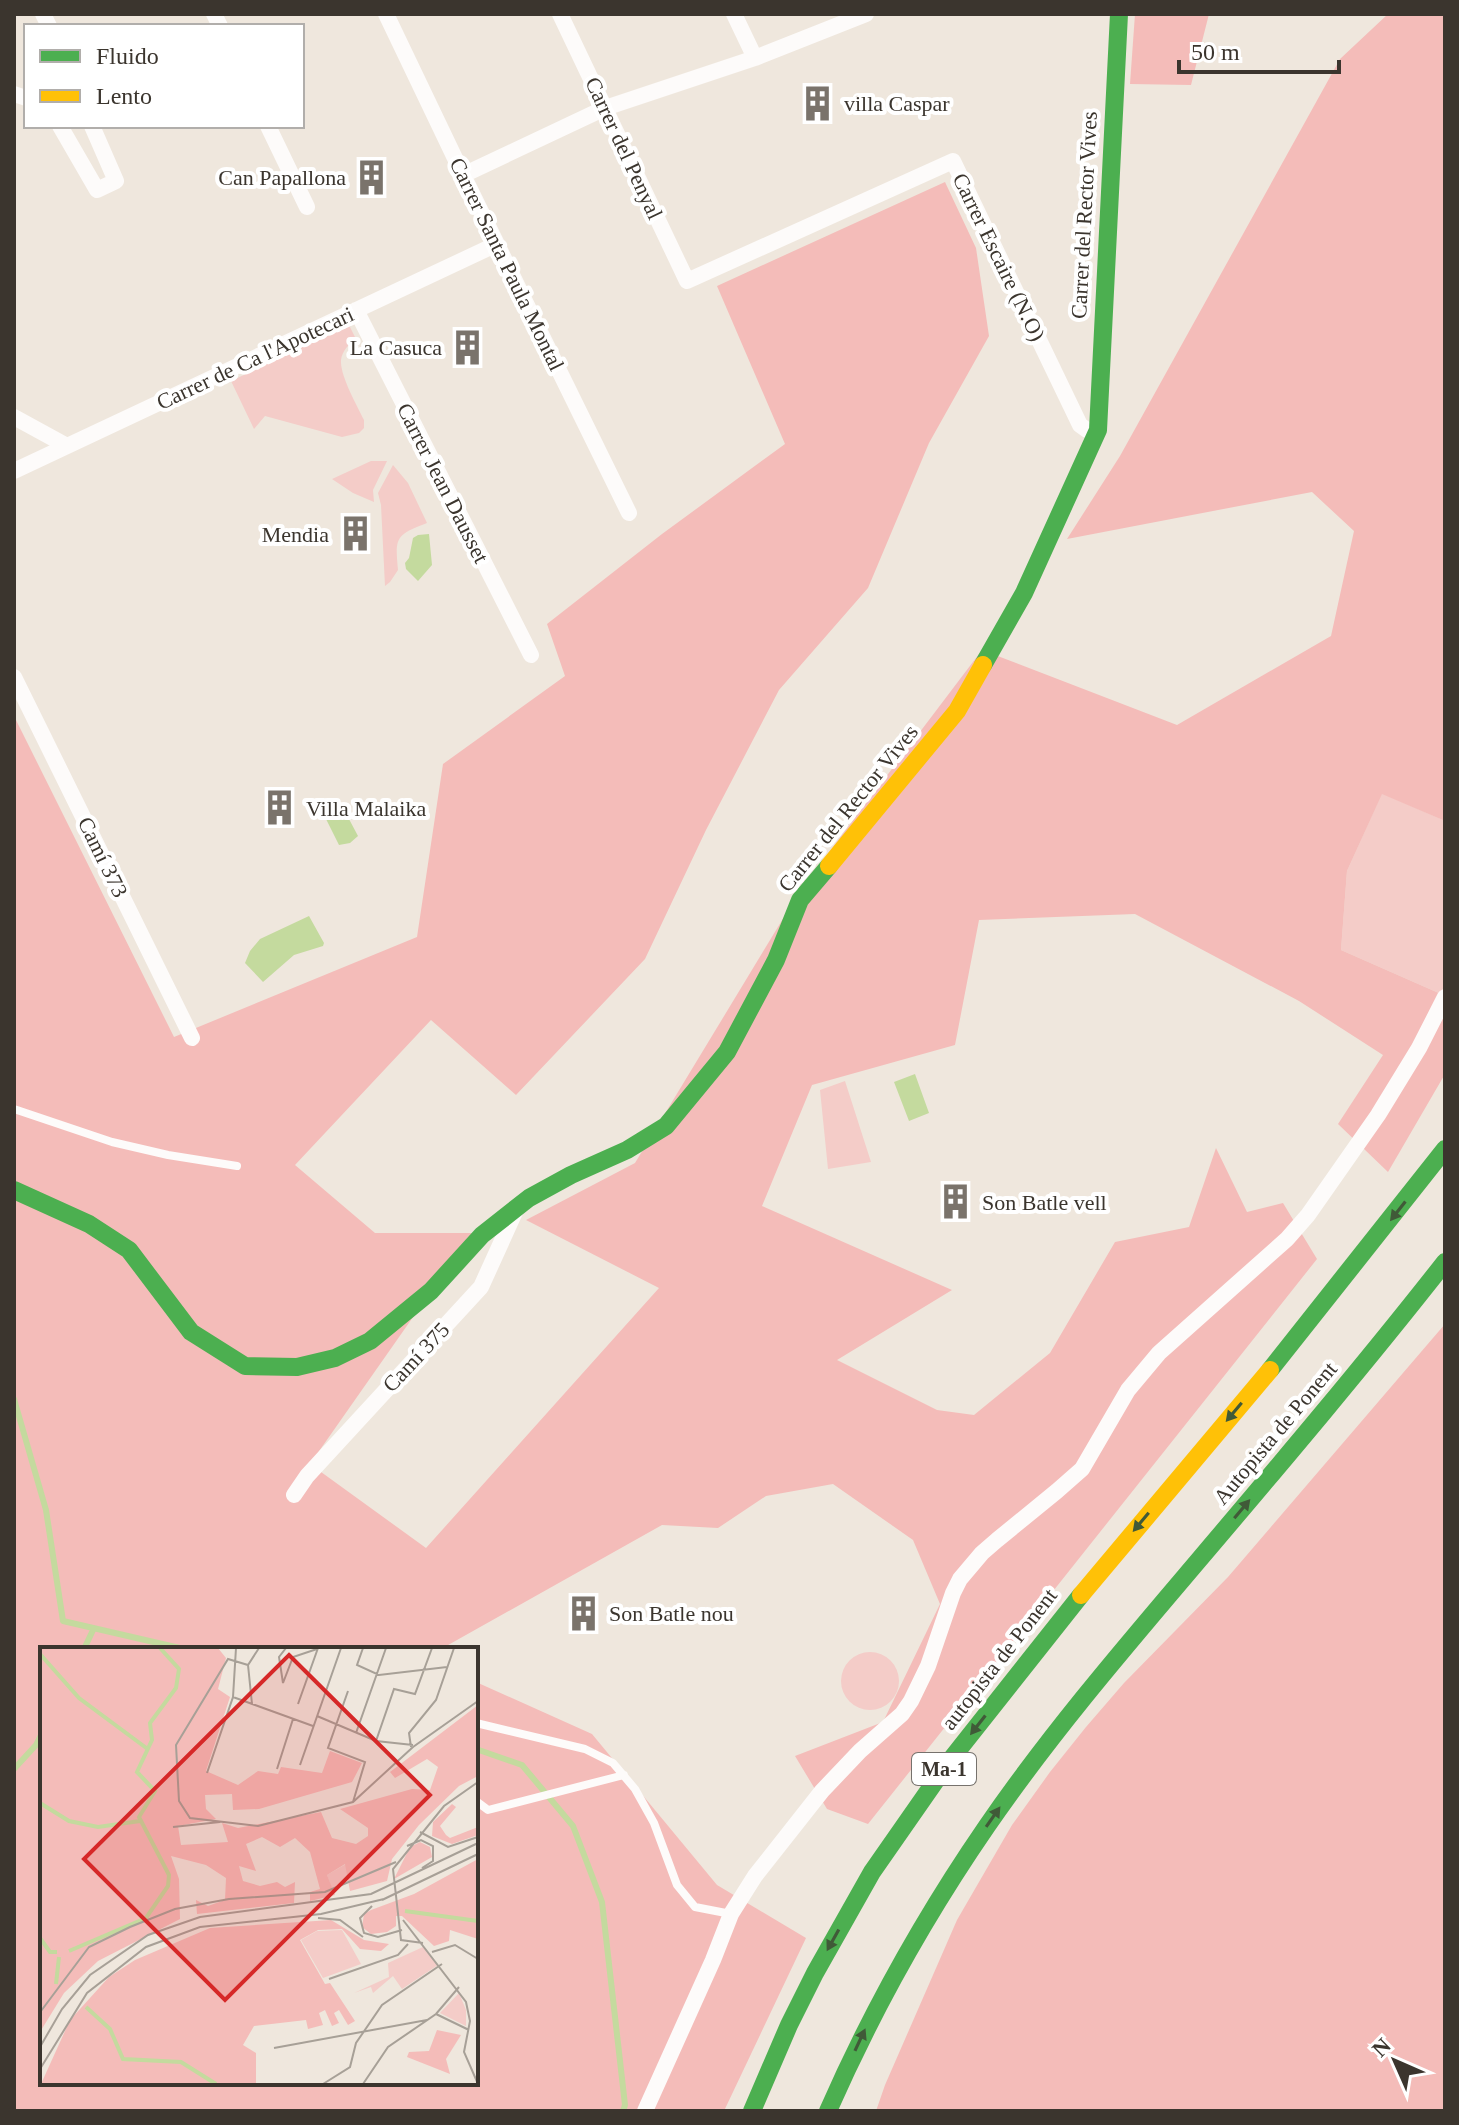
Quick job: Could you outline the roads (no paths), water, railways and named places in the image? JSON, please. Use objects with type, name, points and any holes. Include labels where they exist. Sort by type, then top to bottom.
[{"type":"main road","name":"Carrer del Rector Vives","points":[[14,1190],[89,1224],[129,1250],[191,1332],[245,1366],[297,1367],[335,1358],[370,1341],[431,1291],[482,1235],[529,1198],[627,1150],[666,1126],[727,1052],[776,960],[800,900],[957,711],[1024,593],[1098,430],[1119,14]]},
{"type":"main road","name":"Autopista de Ponent","points":[[1191,1463],[1325,1303],[1445,1149]]},
{"type":"main road","name":"Autopista de Ponent","points":[[828,2111],[892,1977],[953,1876],[1014,1787],[1137,1633],[1377,1349],[1445,1262]]},
{"type":"main road","points":[[1377,1349],[1445,1284]]},
{"type":"main road","name":"autopista de Ponent","points":[[752,2111],[815,1973],[872,1872],[904,1824],[1050,1632],[1191,1463]]},
{"type":"street","name":"Carrer Santa Paula Montal","points":[[386,14],[629,513]]},
{"type":"street","name":"Carrer del Penyal","points":[[560,14],[687,281]]},
{"type":"street","points":[[734,14],[755,58]]},
{"type":"street","points":[[463,175],[605,108],[755,58],[866,14]]},
{"type":"street","points":[[61,128],[97,190],[116,181],[93,128]]},
{"type":"street","points":[[269,128],[307,207]]},
{"type":"street","name":"Carrer Escaire (N.O)","points":[[687,281],[953,161],[1080,425],[1087,430],[1098,430]]},
{"type":"street","name":"Carrer de Ca l'Apotecari","points":[[14,471],[497,244]]},
{"type":"street","name":"Carrer Jean Dausset","points":[[356,310],[531,655]]},
{"type":"street","points":[[14,417],[67,446]]},
{"type":"street","name":"Camí 373","points":[[14,677],[192,1038]]},
{"type":"street","points":[[645,2111],[731,1914],[755,1876],[822,1791],[860,1751],[902,1714],[911,1701],[928,1666],[953,1593],[968,1569],[997,1540],[1082,1469],[1128,1390],[1143,1371],[1183,1330],[1287,1239],[1308,1215],[1378,1115],[1419,1048],[1445,997]]},
{"type":"street","name":"Camí 375","points":[[294,1495],[307,1476],[481,1287],[518,1207]]},
{"type":"lane","points":[[14,1109],[112,1142],[237,1166]]},
{"type":"lane","points":[[478,1723],[585,1749],[613,1763],[635,1789],[654,1823],[677,1885],[695,1907],[731,1914]]},
{"type":"lane","points":[[478,1802],[488,1810],[624,1775]]},
{"type":"waterway","points":[[14,1399],[46,1510],[63,1621],[175,1647]]},
{"type":"waterway","points":[[85,1647],[94,1628]]},
{"type":"waterway","points":[[14,1769],[40,1737]]},
{"type":"waterway","points":[[478,1750],[522,1765],[573,1826],[602,1902],[625,2105],[623,2111]]},
{"type":"place","name":"villa Caspar","points":[[818,103]]},
{"type":"place","name":"Can Papallona","points":[[372,177]]},
{"type":"place","name":"La Casuca","points":[[468,347]]},
{"type":"place","name":"Mendia","points":[[355,534]]},
{"type":"place","name":"Villa Malaika","points":[[280,808]]},
{"type":"place","name":"Son Batle vell","points":[[956,1202]]},
{"type":"place","name":"Son Batle nou","points":[[583,1613]]}]
